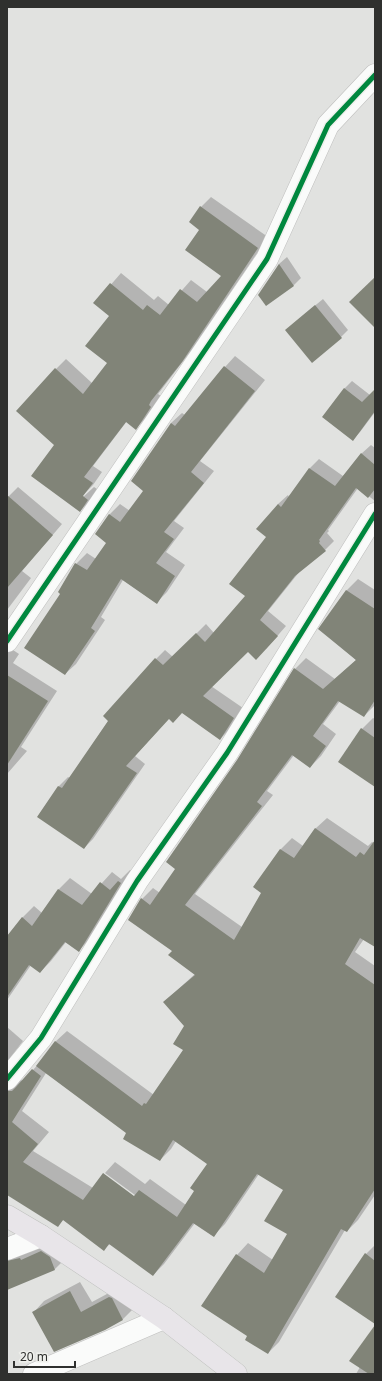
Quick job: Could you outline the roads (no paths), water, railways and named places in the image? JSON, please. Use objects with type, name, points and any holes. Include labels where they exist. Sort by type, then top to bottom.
[{"type":"main road","points":[[7,1216],[41,1236],[164,1318],[236,1374]]},
{"type":"street","points":[[7,641],[268,259],[328,125],[375,75]]},
{"type":"street","points":[[7,1079],[41,1038],[137,881],[227,753],[375,514]]},
{"type":"street","points":[[7,1249],[41,1236]]},
{"type":"street","points":[[34,1374],[164,1318]]}]
